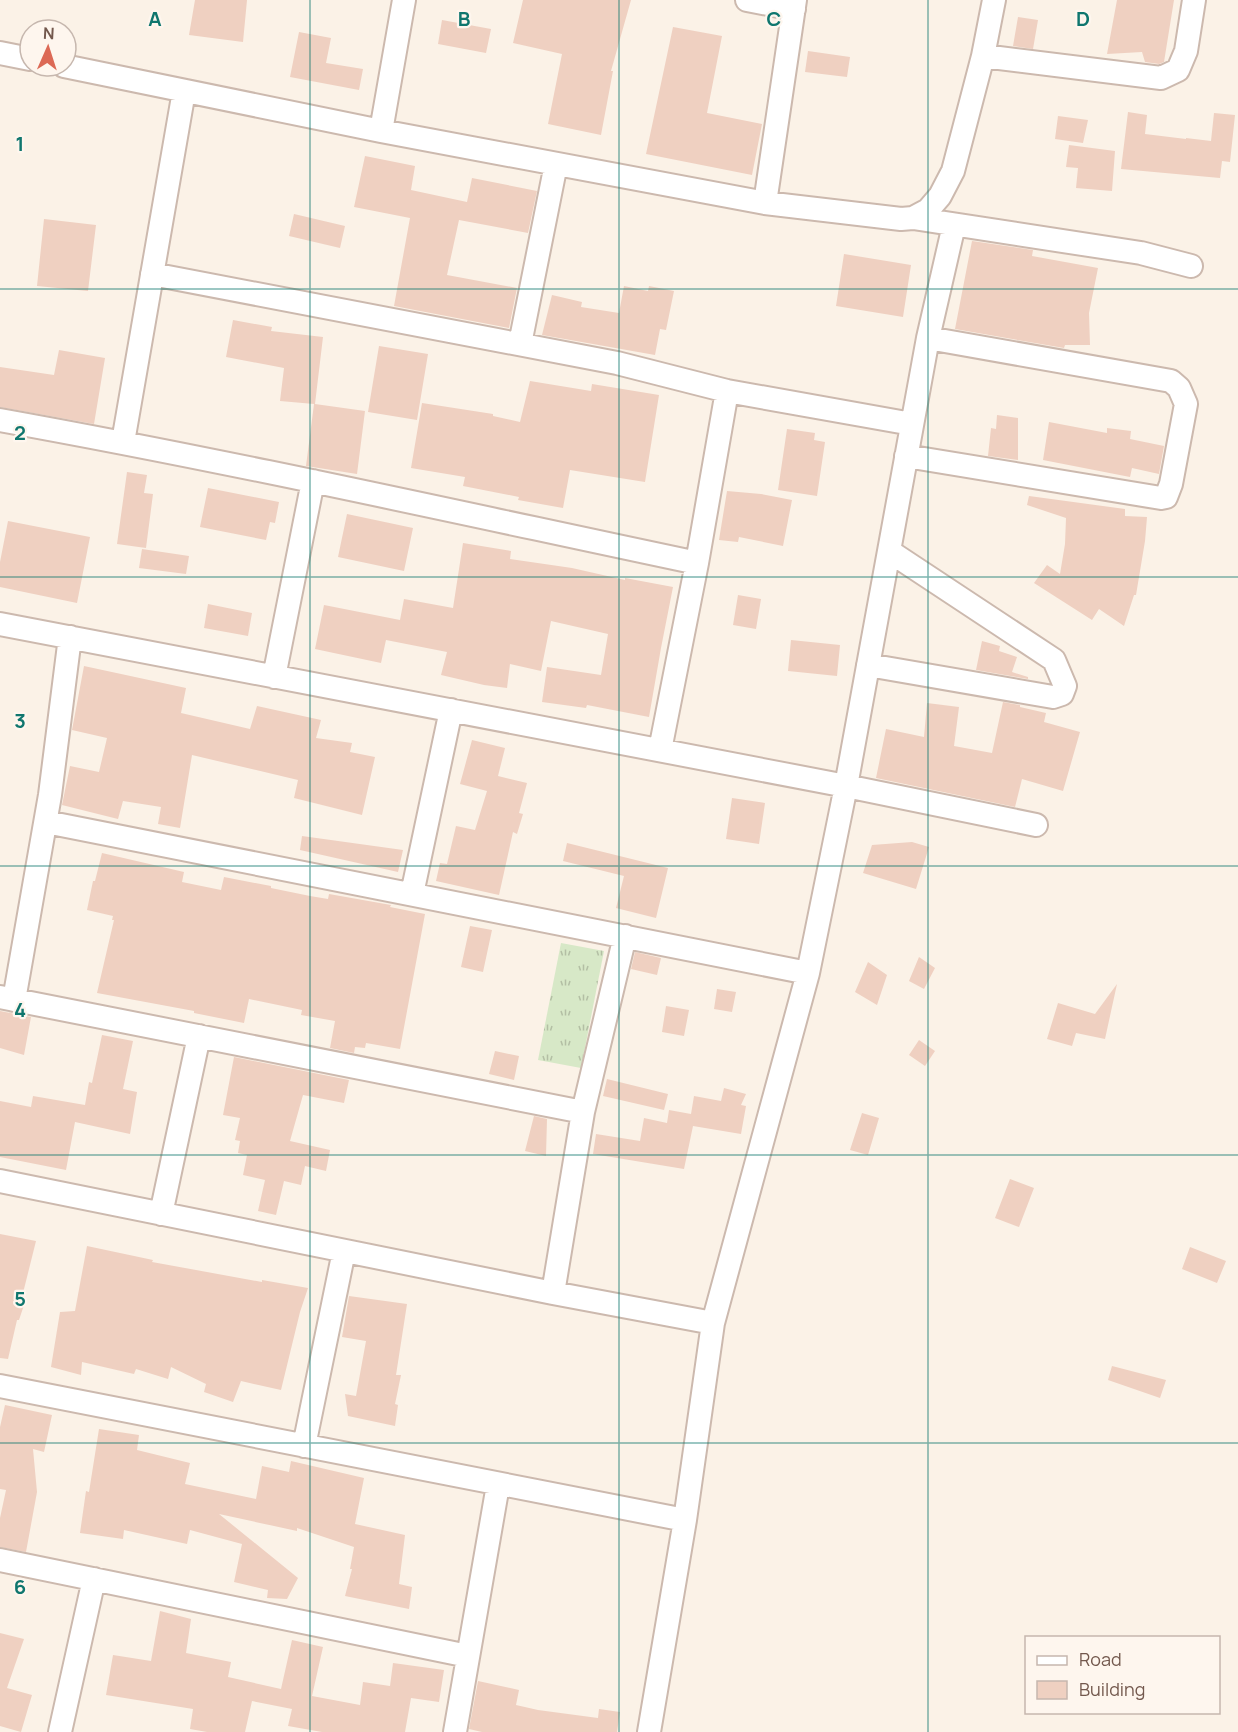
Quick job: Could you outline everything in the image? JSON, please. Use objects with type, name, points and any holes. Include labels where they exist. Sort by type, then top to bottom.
[{"type":"street","points":[[381,131],[404,0]]},
{"type":"street","points":[[747,0],[795,4],[765,203]]},
{"type":"street","points":[[914,218],[928,210],[940,196],[953,171],[983,56],[994,0]]},
{"type":"street","points":[[983,56],[1161,78],[1178,70],[1186,51],[1194,0]]},
{"type":"street","points":[[0,52],[18,56]]},
{"type":"street","points":[[78,69],[381,131],[765,203],[901,219],[914,218],[1141,253],[1191,266]]},
{"type":"street","points":[[123,442],[184,91]]},
{"type":"street","points":[[520,344],[556,164]]},
{"type":"street","points":[[649,1732],[685,1520],[713,1323],[808,973],[846,786],[928,338],[954,225]]},
{"type":"street","points":[[152,274],[617,363],[727,391],[912,424]]},
{"type":"street","points":[[906,456],[1161,498],[1166,497],[1169,492],[1175,461],[1185,404],[1179,388],[1171,381],[928,338]]},
{"type":"street","points":[[660,750],[697,563],[727,391]]},
{"type":"street","points":[[0,420],[123,442],[697,563]]},
{"type":"street","points":[[274,676],[313,481]]},
{"type":"street","points":[[868,665],[1053,698],[1062,694],[1065,686],[1054,660],[889,551]]},
{"type":"street","points":[[0,624],[846,786],[1036,825]]},
{"type":"street","points":[[70,637],[46,822],[7,999],[583,1112]]},
{"type":"street","points":[[412,894],[451,710]]},
{"type":"street","points":[[46,822],[808,973]]},
{"type":"street","points":[[553,1293],[583,1112],[625,936]]},
{"type":"street","points":[[161,1214],[199,1036]]},
{"type":"street","points":[[0,1181],[553,1293],[713,1323]]},
{"type":"street","points":[[304,1446],[345,1251]]},
{"type":"street","points":[[0,1386],[685,1520]]},
{"type":"street","points":[[455,1732],[498,1485]]},
{"type":"street","points":[[0,1560],[468,1656]]},
{"type":"street","points":[[60,1732],[94,1579]]},
{"type":"green space","points":[[561,943],[604,951],[581,1068],[538,1060]]},
{"type":"building","points":[[195,0],[247,0],[243,42],[189,35]]},
{"type":"building","points":[[523,0],[631,0],[611,71],[613,71],[601,135],[548,124],[562,54],[513,43]]},
{"type":"building","points":[[1117,0],[1174,0],[1164,62],[1159,64],[1145,62],[1142,52],[1107,54]]},
{"type":"building","points":[[1018,17],[1038,20],[1033,49],[1013,46]]},
{"type":"building","points":[[442,20],[491,29],[486,53],[438,44]]},
{"type":"building","points":[[673,27],[722,36],[707,113],[762,124],[752,175],[646,154]]},
{"type":"building","points":[[299,32],[331,38],[326,63],[363,69],[359,90],[290,77]]},
{"type":"building","points":[[808,51],[850,57],[847,77],[805,72]]},
{"type":"building","points":[[1128,112],[1147,115],[1145,134],[1211,141],[1214,113],[1235,115],[1230,162],[1222,161],[1220,178],[1121,169]]},
{"type":"building","points":[[1058,116],[1088,120],[1083,143],[1055,139]]},
{"type":"building","points":[[1069,145],[1115,151],[1112,191],[1076,188],[1078,168],[1066,167]]},
{"type":"building","points":[[365,156],[415,166],[411,190],[467,202],[472,178],[537,191],[528,233],[459,220],[447,275],[517,288],[509,328],[394,306],[410,218],[354,207]]},
{"type":"building","points":[[294,214],[345,226],[340,248],[289,236]]},
{"type":"building","points":[[44,219],[96,225],[88,291],[37,286]]},
{"type":"building","points":[[972,241],[1033,250],[1032,256],[1098,268],[1089,313],[1090,345],[1065,345],[1064,348],[955,329]]},
{"type":"building","points":[[844,254],[911,265],[903,317],[836,306]]},
{"type":"building","points":[[624,286],[648,291],[649,286],[674,291],[666,330],[660,329],[655,355],[542,335],[552,295],[582,302],[581,307],[619,313]]},
{"type":"building","points":[[233,320],[272,327],[271,331],[323,337],[315,404],[365,411],[357,474],[306,466],[314,404],[280,401],[284,368],[226,357]]},
{"type":"building","points":[[379,346],[428,354],[417,420],[368,412]]},
{"type":"building","points":[[59,350],[105,358],[94,424],[0,407],[0,367],[54,375]]},
{"type":"building","points":[[530,381],[591,391],[592,384],[659,395],[645,482],[570,470],[563,508],[518,500],[519,497],[463,486],[465,477],[411,468],[422,403],[493,414],[493,416],[520,422]]},
{"type":"building","points":[[997,415],[1018,418],[1018,460],[988,456],[991,428],[996,429]]},
{"type":"building","points":[[1049,422],[1107,433],[1107,428],[1131,431],[1130,439],[1164,446],[1159,474],[1132,468],[1130,477],[1043,460]]},
{"type":"building","points":[[787,429],[815,433],[814,440],[825,442],[817,496],[778,490]]},
{"type":"building","points":[[127,472],[147,475],[144,493],[153,494],[146,548],[117,544]]},
{"type":"building","points":[[208,488],[279,502],[275,523],[270,522],[266,540],[200,527]]},
{"type":"building","points":[[727,491],[792,500],[783,546],[739,537],[738,542],[719,540]]},
{"type":"building","points":[[1029,496],[1125,509],[1125,516],[1147,517],[1136,595],[1134,595],[1124,626],[1099,609],[1092,620],[1034,583],[1047,565],[1060,574],[1066,518],[1027,505]]},
{"type":"building","points":[[347,514],[413,528],[404,571],[338,557]]},
{"type":"building","points":[[8,521],[90,537],[77,603],[0,587],[0,562]]},
{"type":"building","points":[[463,543],[511,551],[510,559],[673,587],[649,717],[587,705],[586,708],[542,702],[547,667],[601,675],[608,634],[551,621],[541,671],[510,664],[507,688],[441,675],[447,652],[386,640],[381,663],[315,649],[324,605],[400,620],[404,599],[453,608]]},
{"type":"building","points":[[142,549],[189,556],[186,574],[139,568]]},
{"type":"building","points":[[738,595],[761,599],[756,629],[733,625]]},
{"type":"building","points":[[208,604],[252,613],[248,636],[204,628]]},
{"type":"building","points":[[791,640],[840,645],[837,676],[788,671]]},
{"type":"building","points":[[982,641],[1000,646],[999,651],[1017,657],[1012,672],[1028,677],[1028,679],[976,670]]},
{"type":"building","points":[[84,666],[186,688],[181,713],[250,729],[257,706],[321,720],[316,738],[352,743],[350,752],[375,757],[362,815],[294,798],[298,780],[192,755],[180,828],[158,824],[161,807],[123,801],[118,819],[62,805],[70,766],[99,772],[107,738],[72,730]]},
{"type":"building","points":[[1003,702],[1046,713],[1044,722],[1080,732],[1063,791],[1022,779],[1015,807],[876,778],[886,729],[924,737],[927,703],[959,707],[954,746],[992,753]]},
{"type":"building","points":[[472,740],[505,748],[498,776],[527,783],[519,813],[523,814],[517,834],[513,832],[499,895],[436,881],[440,863],[447,864],[456,826],[475,830],[487,791],[460,784]]},
{"type":"building","points":[[732,798],[765,803],[759,844],[726,839]]},
{"type":"building","points":[[302,836],[403,850],[398,872],[300,850]]},
{"type":"building","points":[[912,842],[929,847],[916,889],[863,873],[872,845]]},
{"type":"building","points":[[567,843],[668,868],[656,918],[616,908],[624,876],[563,861]]},
{"type":"building","points":[[102,853],[184,872],[182,882],[221,890],[224,877],[310,896],[328,899],[329,894],[391,905],[390,907],[425,914],[400,1049],[366,1043],[365,1048],[355,1047],[354,1053],[330,1048],[335,1021],[301,1015],[302,1010],[249,999],[244,1023],[97,993],[114,920],[112,920],[113,916],[87,910]]},
{"type":"building","points":[[470,926],[492,930],[483,972],[461,967]]},
{"type":"building","points":[[635,952],[661,958],[657,975],[631,969]]},
{"type":"building","points":[[919,957],[935,968],[924,989],[909,981]]},
{"type":"building","points":[[868,962],[887,975],[877,1005],[855,992]]},
{"type":"building","points":[[1117,984],[1105,1039],[1076,1033],[1072,1046],[1047,1039],[1058,1003],[1095,1014]]},
{"type":"building","points":[[717,989],[736,992],[732,1012],[714,1009]]},
{"type":"building","points":[[666,1006],[689,1010],[684,1036],[662,1032]]},
{"type":"building","points":[[0,1011],[31,1017],[24,1055],[0,1048]]},
{"type":"building","points":[[102,1035],[133,1041],[123,1089],[137,1092],[130,1134],[75,1122],[66,1170],[0,1157],[0,1101],[31,1107],[33,1096],[85,1105]]},
{"type":"building","points":[[919,1040],[935,1051],[925,1066],[909,1055]]},
{"type":"building","points":[[495,1051],[519,1056],[514,1080],[489,1074]]},
{"type":"building","points":[[234,1057],[349,1080],[344,1103],[303,1095],[290,1141],[330,1150],[326,1171],[305,1166],[301,1185],[284,1181],[276,1215],[258,1211],[265,1180],[243,1175],[247,1155],[238,1153],[240,1141],[235,1140],[240,1118],[223,1115]]},
{"type":"building","points":[[607,1079],[668,1094],[664,1110],[603,1096]]},
{"type":"building","points":[[724,1088],[746,1094],[741,1105],[746,1106],[741,1134],[693,1126],[684,1169],[593,1154],[596,1134],[640,1141],[644,1118],[667,1123],[669,1110],[691,1114],[694,1096],[721,1101]]},
{"type":"building","points":[[862,1113],[879,1118],[868,1155],[850,1150]]},
{"type":"building","points":[[534,1116],[547,1119],[546,1156],[525,1151]]},
{"type":"building","points":[[1010,1179],[1034,1188],[1019,1227],[995,1218]]},
{"type":"building","points":[[0,1234],[36,1241],[21,1301],[25,1302],[19,1320],[17,1320],[8,1359],[0,1358]]},
{"type":"building","points":[[87,1246],[153,1260],[152,1262],[308,1288],[281,1390],[241,1381],[233,1402],[204,1392],[206,1384],[171,1367],[168,1379],[136,1369],[134,1374],[82,1362],[81,1375],[51,1367],[60,1312],[75,1311]]},
{"type":"building","points":[[1190,1247],[1226,1261],[1217,1283],[1182,1269]]},
{"type":"building","points":[[349,1296],[407,1304],[396,1375],[401,1375],[395,1404],[398,1405],[395,1426],[348,1416],[345,1394],[356,1396],[366,1341],[342,1337]]},
{"type":"building","points":[[1112,1366],[1166,1380],[1160,1398],[1108,1380]]},
{"type":"building","points":[[5,1405],[52,1415],[44,1452],[33,1449],[37,1492],[26,1552],[0,1547],[0,1518],[6,1490],[0,1489],[0,1427]]},
{"type":"building","points":[[99,1429],[139,1435],[137,1450],[190,1463],[185,1484],[256,1499],[262,1466],[289,1472],[291,1461],[364,1478],[355,1524],[405,1535],[399,1584],[412,1587],[409,1609],[345,1596],[352,1569],[350,1569],[354,1547],[297,1528],[297,1531],[219,1514],[298,1578],[287,1599],[267,1598],[268,1590],[234,1582],[242,1544],[190,1530],[187,1544],[124,1530],[123,1539],[80,1533]]},
{"type":"building","points":[[160,1611],[191,1619],[186,1653],[231,1662],[228,1677],[281,1689],[292,1640],[323,1647],[312,1696],[360,1705],[363,1682],[390,1686],[393,1663],[444,1670],[439,1702],[411,1698],[405,1732],[322,1732],[288,1726],[292,1709],[252,1701],[245,1732],[207,1732],[190,1729],[193,1709],[106,1695],[113,1655],[151,1661]]},
{"type":"building","points":[[0,1633],[24,1639],[7,1688],[32,1695],[21,1732],[0,1726]]},
{"type":"building","points":[[478,1681],[519,1690],[516,1705],[538,1710],[598,1718],[599,1709],[620,1712],[617,1732],[482,1732],[469,1729]]}]
